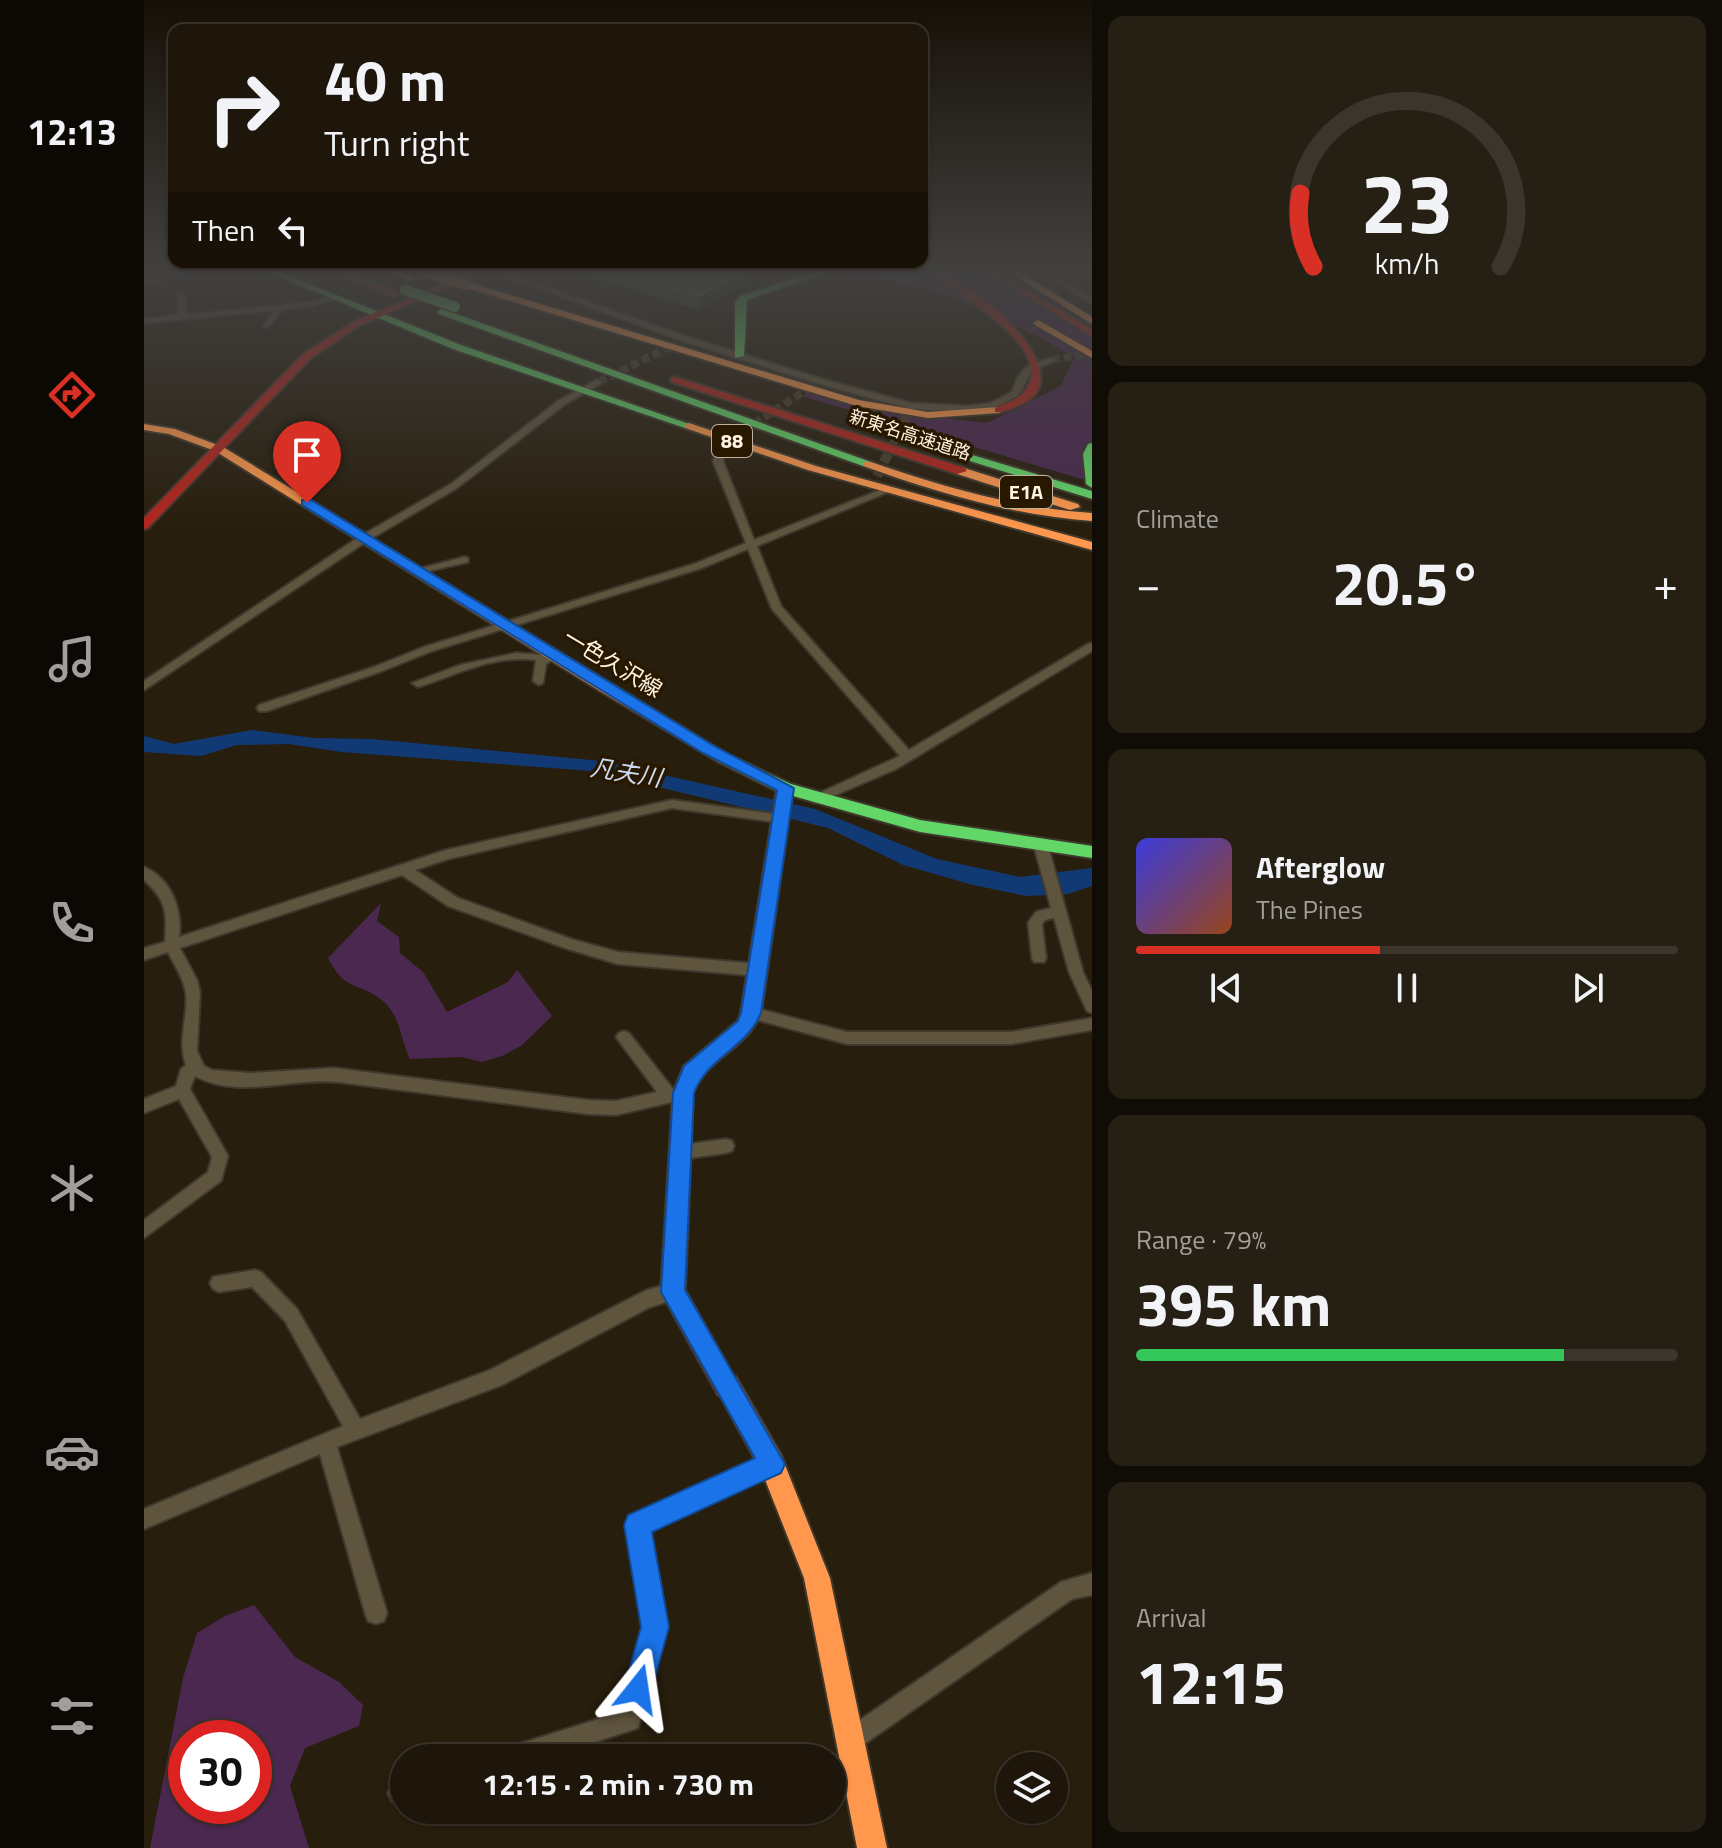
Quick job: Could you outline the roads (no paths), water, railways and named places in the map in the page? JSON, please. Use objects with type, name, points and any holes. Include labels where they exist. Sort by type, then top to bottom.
[{"type":"main road","points":[[144,525],[305,358]]},
{"type":"main road","name":"88","points":[[496,358],[592,386],[879,483],[1092,546]]},
{"type":"main road","points":[[619,358],[960,497],[1043,515],[1092,514]]},
{"type":"main road","name":"新東名高速道路","points":[[640,358],[960,473],[1092,514]]},
{"type":"main road","name":"新東名高速道路","points":[[655,358],[1092,495]]},
{"type":"main road","points":[[696,358],[891,410],[928,415],[986,413],[1036,400],[1058,381],[1060,361],[1057,358]]},
{"type":"main road","name":"一色久沢線","points":[[144,427],[171,431],[219,449],[505,625],[549,657],[785,793],[920,826],[1092,852]]},
{"type":"main road","points":[[1092,446],[1089,475],[1092,484]]},
{"type":"main road","points":[[785,793],[751,1013],[746,1026],[691,1072],[676,1094],[683,1152],[673,1292],[772,1464],[817,1578],[872,1848]]},
{"type":"street","points":[[745,358],[816,384],[910,408],[968,409],[1009,400],[1016,393],[1026,369],[1052,360]]},
{"type":"street","points":[[144,686],[363,539],[454,486],[542,417],[592,386]]},
{"type":"street","points":[[736,437],[720,453],[718,461],[776,607],[908,757]]},
{"type":"street","points":[[263,708],[505,625],[698,566],[879,483]]},
{"type":"street","points":[[416,571],[464,560]]},
{"type":"street","points":[[817,799],[908,757],[1092,646]]},
{"type":"street","points":[[418,683],[484,663],[517,657],[549,657]]},
{"type":"street","points":[[539,681],[540,662],[549,657]]},
{"type":"street","points":[[144,954],[446,855],[672,804],[782,819]]},
{"type":"street","points":[[1041,846],[1076,972],[1092,1007]]},
{"type":"street","points":[[403,869],[453,902],[568,944],[618,958],[759,970]]},
{"type":"street","points":[[144,872],[160,885],[170,903],[174,920],[171,945],[191,982],[194,997],[188,1036],[195,1066],[206,1075],[236,1080],[322,1074],[588,1107],[616,1108],[676,1094],[624,1037]]},
{"type":"street","points":[[1039,958],[1035,923],[1058,907]]},
{"type":"street","points":[[751,1013],[847,1038],[1011,1038],[1092,1024]]},
{"type":"street","points":[[144,1230],[215,1176],[220,1156],[182,1090],[187,1074],[195,1066]]},
{"type":"street","points":[[144,1106],[182,1090]]},
{"type":"street","points":[[683,1152],[726,1146]]},
{"type":"street","points":[[219,1283],[255,1278],[291,1315],[356,1431]]},
{"type":"street","points":[[144,1519],[326,1442],[495,1378],[647,1299],[673,1292]]},
{"type":"street","points":[[326,1442],[376,1613]]},
{"type":"street","points":[[554,1744],[630,1720],[655,1627],[638,1525],[772,1464]]},
{"type":"street","points":[[852,1739],[1068,1589],[1092,1584]]},
{"type":"water","name":"凡夫川","points":[[252,730],[314,738],[372,739],[601,761],[815,809],[937,859],[1020,877],[1092,868],[1092,886],[1068,894],[1026,896],[973,885],[903,865],[828,828],[592,771],[341,752],[289,744],[237,745],[201,756],[144,752],[144,736],[174,744]]},
{"type":"tunnel","points":[[599,382],[647,358]]},
{"type":"tunnel","points":[[1052,360],[1062,358]]},
{"type":"tunnel","points":[[744,430],[813,386]]},
{"type":"tunnel","points":[[887,456],[910,409]]},
{"type":"tunnel","points":[[877,476],[887,456]]}]
